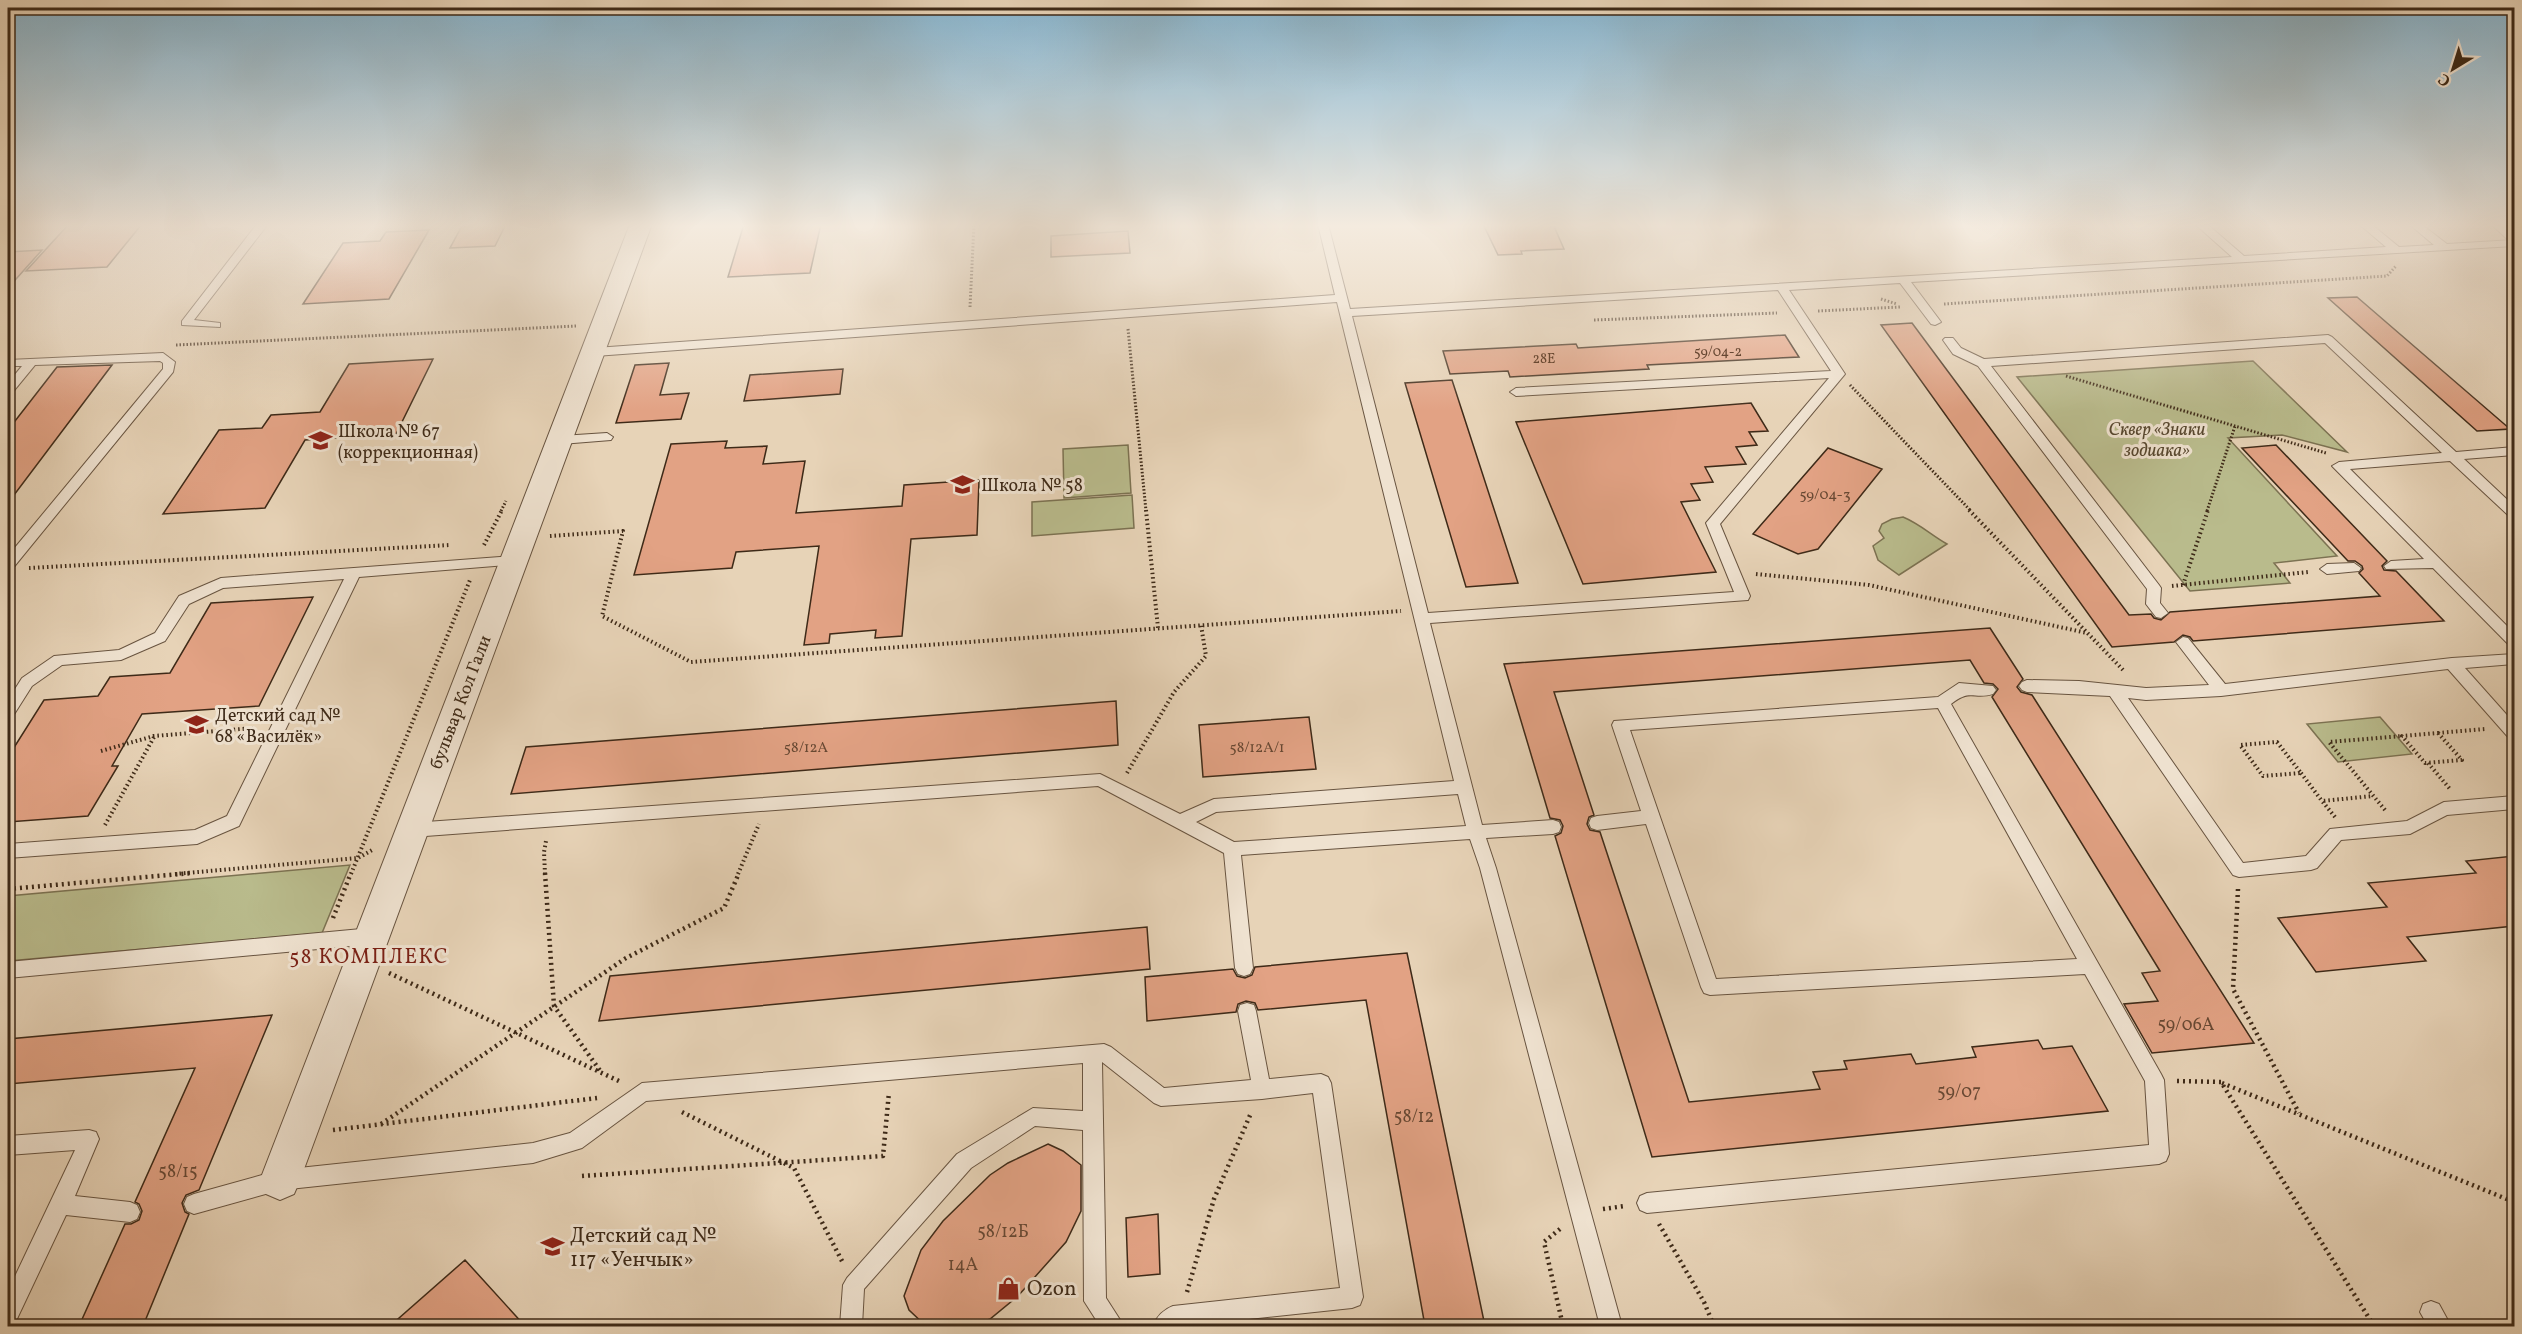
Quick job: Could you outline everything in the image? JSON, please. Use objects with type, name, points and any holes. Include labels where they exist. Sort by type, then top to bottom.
[{"type":"street","name":"бульвар Кол Гали","points":[[280,1180],[619,286]]},
{"type":"lane","points":[[215,286],[186,323],[216,325]]},
{"type":"lane","points":[[1340,286],[1475,831],[1488,868],[1611,1326]]},
{"type":"lane","points":[[1345,313],[1777,286]]},
{"type":"lane","points":[[1781,286],[1839,374]]},
{"type":"lane","points":[[1908,286],[1935,322]]},
{"type":"lane","points":[[595,352],[1343,298]]},
{"type":"lane","points":[[1982,363],[2328,339],[2514,513]]},
{"type":"lane","points":[[1949,340],[1957,351],[1982,363],[2154,588],[2153,604],[2160,613]]},
{"type":"lane","points":[[8,363],[163,357],[169,362],[169,369],[14,567]]},
{"type":"lane","points":[[8,390],[32,362]]},
{"type":"lane","points":[[1516,392],[1839,374]]},
{"type":"lane","points":[[1420,614],[1743,596],[1713,523],[1839,374]]},
{"type":"lane","points":[[561,440],[606,438]]},
{"type":"lane","points":[[2514,451],[2339,466],[2514,641]]},
{"type":"lane","points":[[8,712],[27,682],[59,660],[121,655],[160,637],[184,600],[221,583],[354,573],[519,550]]},
{"type":"lane","points":[[2391,566],[2437,563]]},
{"type":"lane","points":[[2326,570],[2354,568]]},
{"type":"lane","points":[[8,851],[197,837],[233,821],[354,573]]},
{"type":"lane","points":[[2183,642],[2221,690]]},
{"type":"lane","points":[[2027,686],[2115,690],[2146,694],[2221,690],[2452,663],[2514,659]]},
{"type":"lane","points":[[2452,663],[2512,730]]},
{"type":"lane","points":[[1988,690],[1959,689],[1942,702],[1620,725],[1710,987],[2090,966]]},
{"type":"lane","points":[[2115,690],[2239,870],[2311,863],[2336,834],[2410,827],[2444,809],[2514,803]]},
{"type":"lane","points":[[1647,1203],[2159,1154],[2154,1080],[1942,702]]},
{"type":"lane","points":[[412,830],[1100,780],[1232,849],[1553,827]]},
{"type":"lane","points":[[1180,822],[1214,806],[1464,787]]},
{"type":"lane","points":[[1597,823],[1651,817]]},
{"type":"lane","points":[[1232,849],[1244,968]]},
{"type":"lane","points":[[8,970],[372,936]]},
{"type":"lane","points":[[1247,1011],[1262,1090]]},
{"type":"lane","points":[[194,1204],[280,1180],[533,1153],[575,1141],[642,1092],[1104,1053],[1161,1097],[1262,1090],[1321,1083],[1352,1297],[1172,1321]]},
{"type":"lane","points":[[1092,1054],[1095,1301],[1113,1326]]},
{"type":"lane","points":[[851,1326],[854,1285],[964,1161],[1033,1118],[1093,1121]]},
{"type":"lane","points":[[8,1145],[89,1139],[61,1204],[8,1313]]},
{"type":"lane","points":[[61,1204],[130,1212]]},
{"type":"path","points":[[969,325],[971,286]]},
{"type":"path","points":[[1594,320],[1798,312],[2222,286]]},
{"type":"path","points":[[1127,314],[1158,628]]},
{"type":"path","points":[[174,345],[578,326]]},
{"type":"path","points":[[1839,374],[2146,694]]},
{"type":"path","points":[[2060,374],[2361,464]]},
{"type":"path","points":[[2183,585],[2235,426]]},
{"type":"path","points":[[473,543],[519,550],[623,531],[602,616],[691,662],[1201,625],[1420,614]]},
{"type":"path","points":[[14,567],[461,544]]},
{"type":"path","points":[[2154,588],[2326,570]]},
{"type":"path","points":[[1733,572],[1869,585],[2088,633]]},
{"type":"path","points":[[1117,789],[1174,692],[1206,656],[1201,625]]},
{"type":"path","points":[[101,751],[154,736],[280,726]]},
{"type":"path","points":[[2399,828],[2329,742],[2438,733],[2512,730]]},
{"type":"path","points":[[2428,763],[2462,760],[2438,733]]},
{"type":"path","points":[[93,845],[154,736]]},
{"type":"path","points":[[2402,736],[2466,807]]},
{"type":"path","points":[[2301,773],[2263,776],[2240,745],[2277,742],[2347,832]]},
{"type":"path","points":[[2322,801],[2374,796]]},
{"type":"path","points":[[381,1124],[626,958],[724,908],[768,804]]},
{"type":"path","points":[[548,820],[544,852],[554,1006],[602,1073]]},
{"type":"path","points":[[8,889],[358,858]]},
{"type":"path","points":[[2239,870],[2233,989],[2299,1113]]},
{"type":"path","points":[[582,1176],[883,1156],[891,1071]]},
{"type":"path","points":[[2154,1080],[2221,1082],[2514,1202]]},
{"type":"path","points":[[2221,1082],[2374,1326]]},
{"type":"path","points":[[1172,1321],[1214,1198],[1262,1090]]},
{"type":"path","points":[[297,1135],[642,1092]]},
{"type":"path","points":[[1563,1326],[1544,1242],[1581,1212],[1647,1203],[1704,1302],[1714,1326]]},
{"type":"green space","name":"Сквер «Знаки зодиака»","points":[[2253,361],[2347,452],[2282,435],[2228,438],[2337,556],[2274,563],[2290,583],[2190,591],[2017,377]]},
{"type":"green space","points":[[1128,445],[1131,493],[1064,498],[1063,449]]},
{"type":"green space","points":[[1132,495],[1134,528],[1032,536],[1032,502]]},
{"type":"green space","points":[[1903,517],[1947,544],[1899,575],[1878,560],[1873,546],[1884,538],[1879,531],[1882,524]]},
{"type":"green space","points":[[2380,717],[2412,754],[2338,762],[2307,724]]},
{"type":"green space","points":[[350,865],[322,933],[8,961],[8,896]]},
{"type":"building","points":[[315,286],[396,286],[389,299],[303,304]]},
{"type":"building","points":[[2357,297],[2510,429],[2477,431],[2328,298]]},
{"type":"building","points":[[1912,323],[2129,615],[2151,614],[2154,618],[2161,620],[2170,612],[2380,596],[2359,573],[2363,569],[2362,566],[2355,561],[2348,561],[2242,448],[2276,445],[2387,561],[2382,566],[2384,570],[2396,571],[2444,621],[2193,641],[2190,637],[2183,635],[2174,642],[2112,647],[1881,325]]},
{"type":"building","points":[[1785,335],[1799,357],[1647,365],[1649,369],[1510,377],[1508,371],[1450,374],[1443,351],[1576,344],[1578,348]]},
{"type":"building","points":[[433,359],[396,434],[305,440],[265,508],[163,514],[219,430],[262,428],[271,415],[320,412],[349,364]]},
{"type":"building","points":[[669,363],[660,395],[689,393],[681,419],[616,423],[635,365]]},
{"type":"building","points":[[112,365],[8,503],[8,430],[57,367]]},
{"type":"building","points":[[843,369],[840,394],[744,401],[750,375]]},
{"type":"building","points":[[1452,380],[1518,583],[1466,587],[1405,383]]},
{"type":"building","points":[[1751,403],[1768,431],[1749,432],[1757,445],[1736,447],[1746,464],[1705,467],[1713,482],[1691,484],[1700,500],[1681,502],[1716,572],[1583,584],[1516,422]]},
{"type":"building","points":[[727,441],[725,448],[767,446],[763,464],[805,461],[796,513],[902,506],[904,485],[979,480],[977,535],[911,539],[902,636],[875,638],[876,630],[830,634],[829,643],[804,645],[819,546],[736,552],[732,568],[634,575],[671,444]]},
{"type":"building","points":[[1828,448],[1882,469],[1818,549],[1798,554],[1753,534]]},
{"type":"building","points":[[313,597],[259,706],[142,714],[112,766],[118,766],[88,816],[8,822],[8,757],[44,700],[98,696],[110,677],[170,673],[211,603]]},
{"type":"building","points":[[1990,628],[2023,679],[2017,687],[2021,692],[2032,695],[2254,1043],[2152,1053],[2124,1004],[2158,1001],[2142,973],[2160,971],[1992,697],[1998,689],[1993,684],[1984,683],[1970,660],[1554,692],[1594,815],[1589,817],[1587,824],[1590,830],[1600,832],[1689,1102],[1820,1089],[1813,1072],[1847,1069],[1844,1061],[1911,1054],[1916,1064],[1976,1057],[1972,1047],[2038,1040],[2043,1049],[2072,1046],[2108,1111],[1652,1157],[1555,836],[1561,833],[1563,826],[1560,820],[1550,818],[1504,664]]},
{"type":"building","points":[[1116,701],[1118,745],[511,794],[526,747]]},
{"type":"building","points":[[1309,717],[1316,769],[1203,777],[1199,725]]},
{"type":"building","points":[[2514,856],[2514,926],[2407,937],[2426,961],[2316,972],[2278,918],[2387,907],[2368,883],[2476,873],[2466,861]]},
{"type":"building","points":[[1147,927],[1150,969],[599,1021],[610,976]]},
{"type":"building","points":[[1407,953],[1485,1326],[1425,1326],[1366,1000],[1258,1010],[1255,1003],[1246,1001],[1238,1004],[1236,1012],[1147,1021],[1145,977],[1233,969],[1237,976],[1245,978],[1252,975],[1255,967]]},
{"type":"building","points":[[272,1015],[199,1190],[186,1195],[182,1203],[185,1212],[189,1214],[143,1326],[79,1326],[125,1224],[139,1220],[142,1211],[139,1204],[135,1202],[195,1068],[8,1084],[8,1039]]},
{"type":"building","points":[[1048,1144],[1063,1151],[1081,1165],[1081,1211],[1066,1242],[1018,1296],[990,1319],[973,1326],[926,1326],[909,1310],[904,1296],[921,1250],[943,1221],[990,1175],[1008,1163]]},
{"type":"building","points":[[1158,1214],[1160,1274],[1128,1277],[1126,1218]]},
{"type":"building","points":[[465,1260],[525,1326],[390,1326]]},
{"type":"place","name":"Школа № 67 (коррекционная)","points":[[320,441]]},
{"type":"place","name":"Школа № 58","points":[[963,485]]},
{"type":"place","name":"Детский сад № 68 «Василёк»","points":[[197,725]]},
{"type":"place","name":"Детский сад № 117 «Уенчык»","points":[[552,1247]]},
{"type":"place","name":"Ozon","points":[[1009,1288]]},
{"type":"district","name":"58 КОМПЛЕКС","points":[[369,956]]}]
